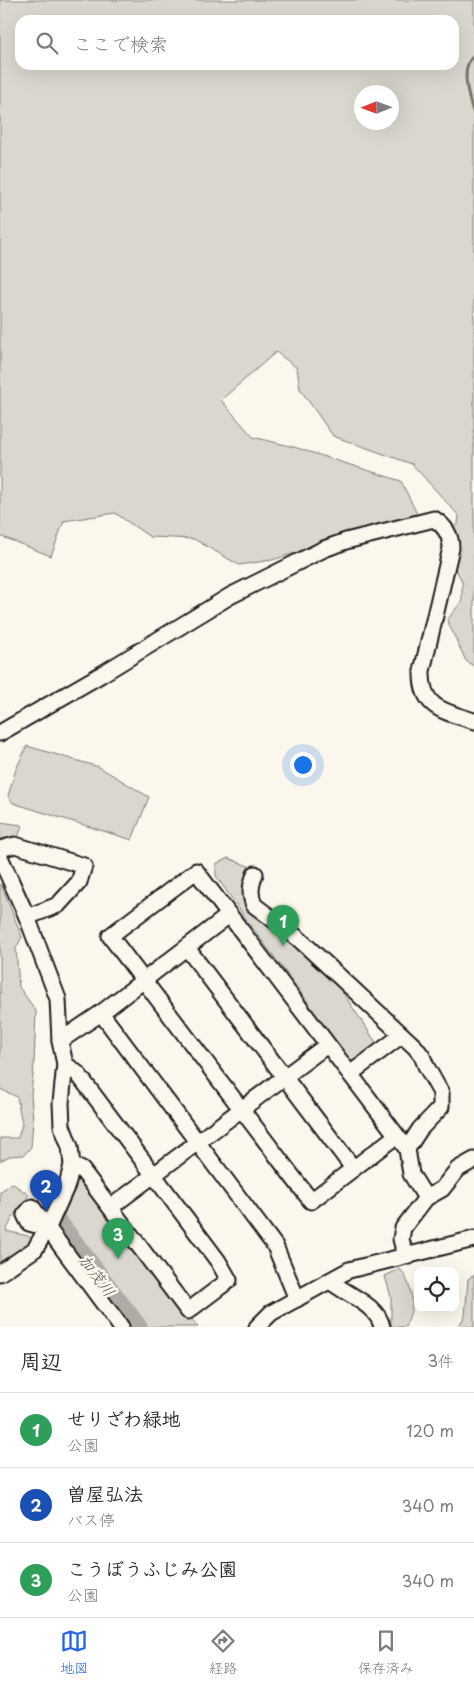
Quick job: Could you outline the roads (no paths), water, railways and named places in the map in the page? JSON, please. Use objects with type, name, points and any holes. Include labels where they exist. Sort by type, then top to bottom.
[{"type":"street","points":[[0,733],[193,620],[230,596],[324,549],[346,541],[434,519],[451,538],[451,548],[422,672],[423,689],[425,696],[440,710],[474,721]]},
{"type":"street","points":[[0,848],[15,845],[84,866],[79,882],[58,906],[27,917]]},
{"type":"street","points":[[0,857],[27,917],[58,999],[60,1041],[65,1064],[61,1103],[62,1126],[70,1147],[72,1165],[67,1185],[45,1232],[34,1249],[0,1273]]},
{"type":"street","points":[[396,1136],[311,1201],[110,936],[196,871],[407,1150],[411,1174],[426,1198]]},
{"type":"street","points":[[256,874],[251,885],[251,897],[254,905],[299,939],[415,1047],[422,1056],[441,1093],[441,1107],[420,1129],[407,1150]]},
{"type":"street","points":[[60,1041],[101,1013],[229,915]]},
{"type":"street","points":[[186,948],[353,1168]]},
{"type":"street","points":[[101,1013],[275,1246],[297,1299]]},
{"type":"street","points":[[350,1074],[402,1035]]},
{"type":"street","points":[[111,1207],[327,1045]]},
{"type":"street","points":[[65,1064],[78,1074],[218,1260],[229,1280],[188,1311],[82,1170],[72,1165]]},
{"type":"street","points":[[408,1256],[401,1239],[403,1228],[426,1198],[442,1189],[458,1168],[474,1160]]},
{"type":"street","points":[[45,1232],[121,1327]]},
{"type":"street","points":[[257,1327],[271,1313],[349,1270],[474,1238]]},
{"type":"street","points":[[330,1281],[372,1308],[382,1327]]},
{"type":"waterway","points":[[474,56],[469,61],[466,75],[466,84],[474,114]]},
{"type":"waterway","name":"加茂川","points":[[59,1223],[138,1327]]},
{"type":"place","name":"せりざわ緑地","points":[[283,946]]},
{"type":"place","name":"曽屋弘法","points":[[46,1211]]},
{"type":"place","name":"こうぼうふじみ公園","points":[[118,1259]]}]
